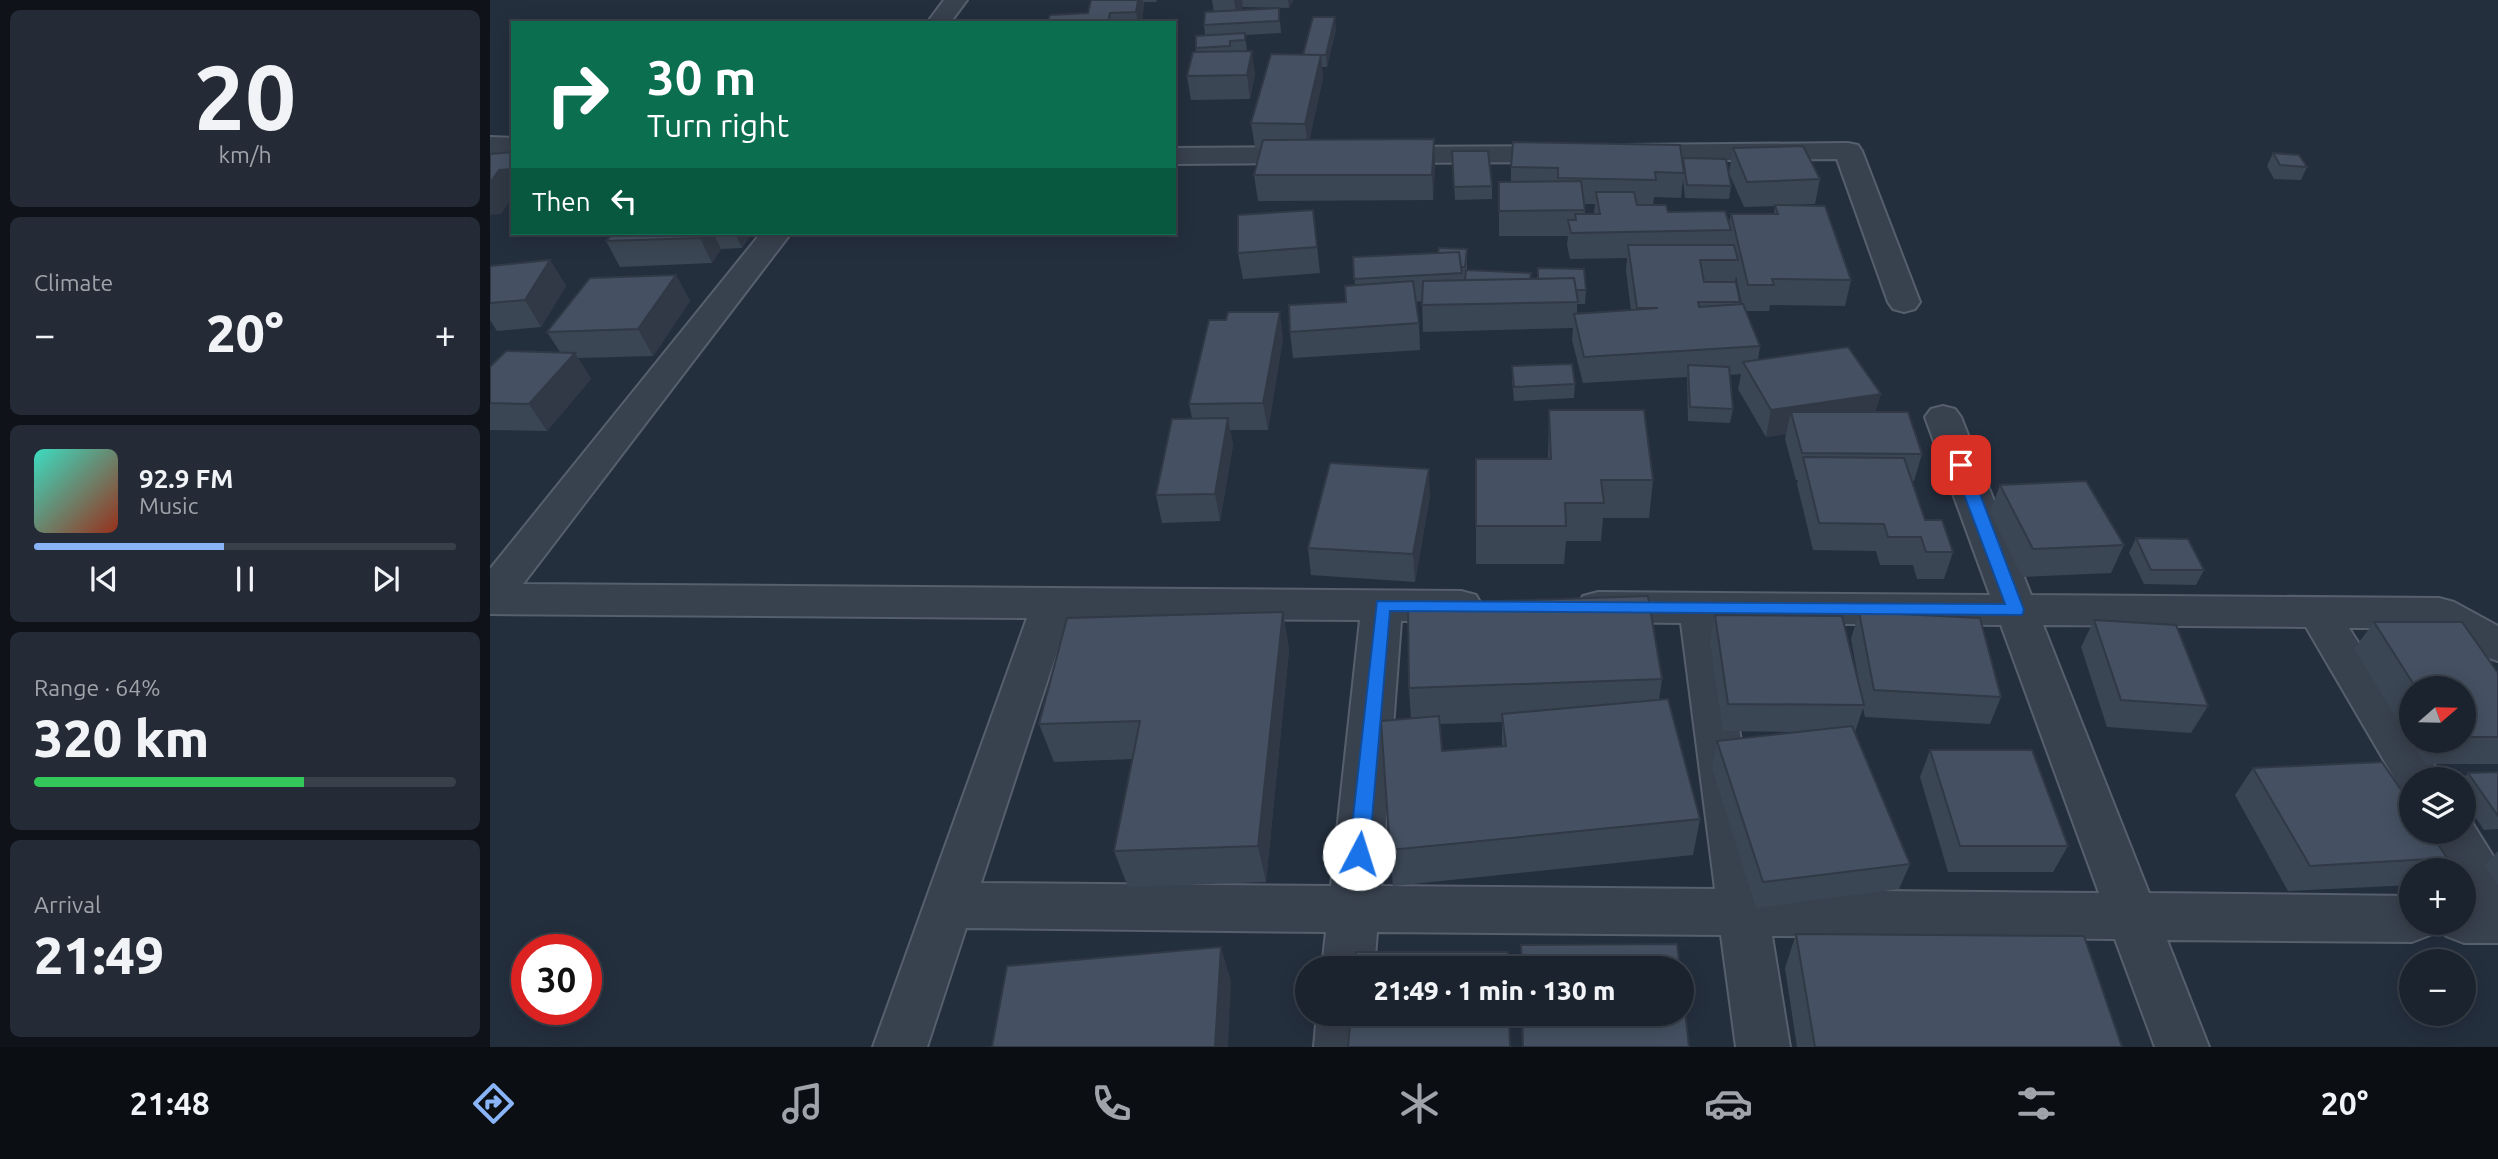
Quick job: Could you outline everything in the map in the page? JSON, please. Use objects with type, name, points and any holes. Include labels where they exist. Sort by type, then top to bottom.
[{"type":"street","points":[[940,21],[956,0]]},
{"type":"street","points":[[490,145],[511,146]]},
{"type":"street","points":[[1176,156],[1848,151],[1904,302]]},
{"type":"street","points":[[490,598],[774,235]]},
{"type":"street","points":[[1943,417],[2182,1047]]},
{"type":"street","points":[[490,598],[1493,606]]},
{"type":"street","points":[[900,1047],[1053,602]]},
{"type":"street","points":[[1349,956],[1382,605]]},
{"type":"street","points":[[1561,606],[2439,613],[2498,645]]},
{"type":"street","points":[[1699,607],[1763,1047]]},
{"type":"street","points":[[2318,612],[2412,767]]},
{"type":"street","points":[[2459,844],[2498,909]]},
{"type":"street","points":[[949,905],[2399,919]]},
{"type":"street","points":[[2476,920],[2498,920]]},
{"type":"street","points":[[1341,1047],[1343,1026]]},
{"type":"building","points":[[1091,0],[1138,0],[1136,12],[1110,13],[1108,21],[1048,21],[1050,15],[1088,13]]},
{"type":"building","points":[[1279,8],[1279,21],[1204,25],[1205,12]]},
{"type":"building","points":[[1313,17],[1335,17],[1326,55],[1303,55]]},
{"type":"building","points":[[1245,33],[1245,40],[1230,41],[1230,46],[1196,48],[1196,36]]},
{"type":"building","points":[[1252,51],[1247,75],[1187,76],[1193,52]]},
{"type":"building","points":[[1271,54],[1321,55],[1305,124],[1251,123]]},
{"type":"building","points":[[1434,139],[1432,175],[1254,175],[1263,140]]},
{"type":"building","points":[[1513,142],[1680,145],[1684,173],[1655,172],[1656,180],[1558,178],[1558,168],[1511,167]]},
{"type":"building","points":[[1803,146],[1820,179],[1747,182],[1733,148]]},
{"type":"building","points":[[1452,151],[1488,151],[1492,186],[1454,187]]},
{"type":"building","points":[[511,152],[511,169],[499,170],[490,183],[490,154]]},
{"type":"building","points":[[2273,153],[2299,155],[2307,167],[2280,165]]},
{"type":"building","points":[[1683,158],[1726,159],[1731,186],[1687,185]]},
{"type":"building","points":[[1581,181],[1585,210],[1499,211],[1499,182]]},
{"type":"building","points":[[1596,192],[1634,192],[1637,205],[1666,205],[1668,212],[1725,211],[1731,230],[1571,233],[1568,220],[1576,220],[1575,214],[1600,214]]},
{"type":"building","points":[[1775,205],[1825,206],[1851,280],[1772,279],[1774,285],[1748,285],[1731,214],[1778,214]]},
{"type":"building","points":[[1313,210],[1317,247],[1238,253],[1238,215]]},
{"type":"building","points":[[611,235],[702,235],[700,238],[606,241]]},
{"type":"building","points":[[1628,245],[1734,245],[1738,260],[1700,260],[1704,282],[1736,282],[1740,302],[1698,302],[1699,307],[1743,304],[1760,346],[1584,357],[1574,314],[1658,308],[1637,308]]},
{"type":"building","points":[[1439,248],[1467,249],[1465,267],[1461,267],[1459,252],[1438,253]]},
{"type":"building","points":[[1459,252],[1462,273],[1354,279],[1353,257]]},
{"type":"building","points":[[550,260],[525,300],[490,303],[490,266]]},
{"type":"building","points":[[1538,268],[1584,269],[1586,290],[1576,290],[1574,278],[1538,279]]},
{"type":"building","points":[[1466,270],[1531,273],[1530,279],[1465,280]]},
{"type":"building","points":[[676,275],[638,329],[547,332],[590,278]]},
{"type":"building","points":[[1574,278],[1578,302],[1422,305],[1423,281]]},
{"type":"building","points":[[1413,281],[1419,323],[1290,332],[1289,305],[1346,302],[1345,286]]},
{"type":"building","points":[[1228,312],[1280,312],[1263,403],[1189,404],[1209,320],[1226,320]]},
{"type":"building","points":[[1848,347],[1881,394],[1771,410],[1743,362]]},
{"type":"building","points":[[506,351],[575,353],[529,404],[490,403],[490,367]]},
{"type":"building","points":[[1572,364],[1575,384],[1514,387],[1512,366]]},
{"type":"building","points":[[1688,365],[1729,367],[1733,409],[1690,407]]},
{"type":"building","points":[[1549,410],[1644,410],[1653,480],[1601,480],[1604,503],[1565,503],[1566,526],[1476,526],[1476,459],[1551,459]]},
{"type":"building","points":[[1791,412],[1908,412],[1922,454],[1802,453]]},
{"type":"building","points":[[1228,418],[1215,494],[1156,495],[1172,419]]},
{"type":"building","points":[[1803,457],[1904,458],[1925,520],[1942,520],[1953,552],[1926,552],[1921,537],[1888,537],[1884,524],[1819,523]]},
{"type":"building","points":[[1330,463],[1429,469],[1413,554],[1308,548]]},
{"type":"building","points":[[2086,481],[2124,545],[2033,549],[2000,485]]},
{"type":"building","points":[[2136,538],[2188,539],[2204,570],[2151,570]]},
{"type":"building","points":[[1648,596],[1662,679],[1409,688],[1408,604]]},
{"type":"building","points":[[1283,612],[1258,846],[1114,851],[1140,721],[1039,724],[1067,618]]},
{"type":"building","points":[[1859,612],[1980,618],[2001,697],[1874,690]]},
{"type":"building","points":[[1715,615],[1842,616],[1864,705],[1728,704]]},
{"type":"building","points":[[2094,620],[2176,625],[2208,706],[2121,700]]},
{"type":"building","points":[[2374,622],[2462,622],[2498,673],[2498,737],[2476,737],[2476,676],[2408,676]]},
{"type":"building","points":[[1668,699],[1700,819],[1390,850],[1381,721],[1439,716],[1442,751],[1506,746],[1502,714]]},
{"type":"building","points":[[1852,726],[1910,864],[1763,882],[1717,741]]},
{"type":"building","points":[[1930,750],[2032,750],[2068,846],[1960,846]]},
{"type":"building","points":[[2382,762],[2399,787],[2399,844],[2438,844],[2447,858],[2399,858],[2399,861],[2310,866],[2253,768]]},
{"type":"building","points":[[2498,772],[2498,816],[2476,784],[2476,773]]},
{"type":"building","points":[[1796,934],[2084,936],[2122,1047],[1815,1047]]},
{"type":"building","points":[[1677,944],[1678,956],[1521,956],[1521,945]]},
{"type":"building","points":[[1221,947],[1215,1047],[992,1047],[1007,966]]},
{"type":"building","points":[[1356,952],[1508,952],[1508,956],[1356,956]]},
{"type":"building","points":[[1350,1026],[1509,1026],[1510,1047],[1348,1047]]},
{"type":"building","points":[[1522,1026],[1687,1026],[1689,1047],[1523,1047]]},
{"type":"route","points":[[1359,854],[1382,605],[2016,610],[1961,465]]}]
